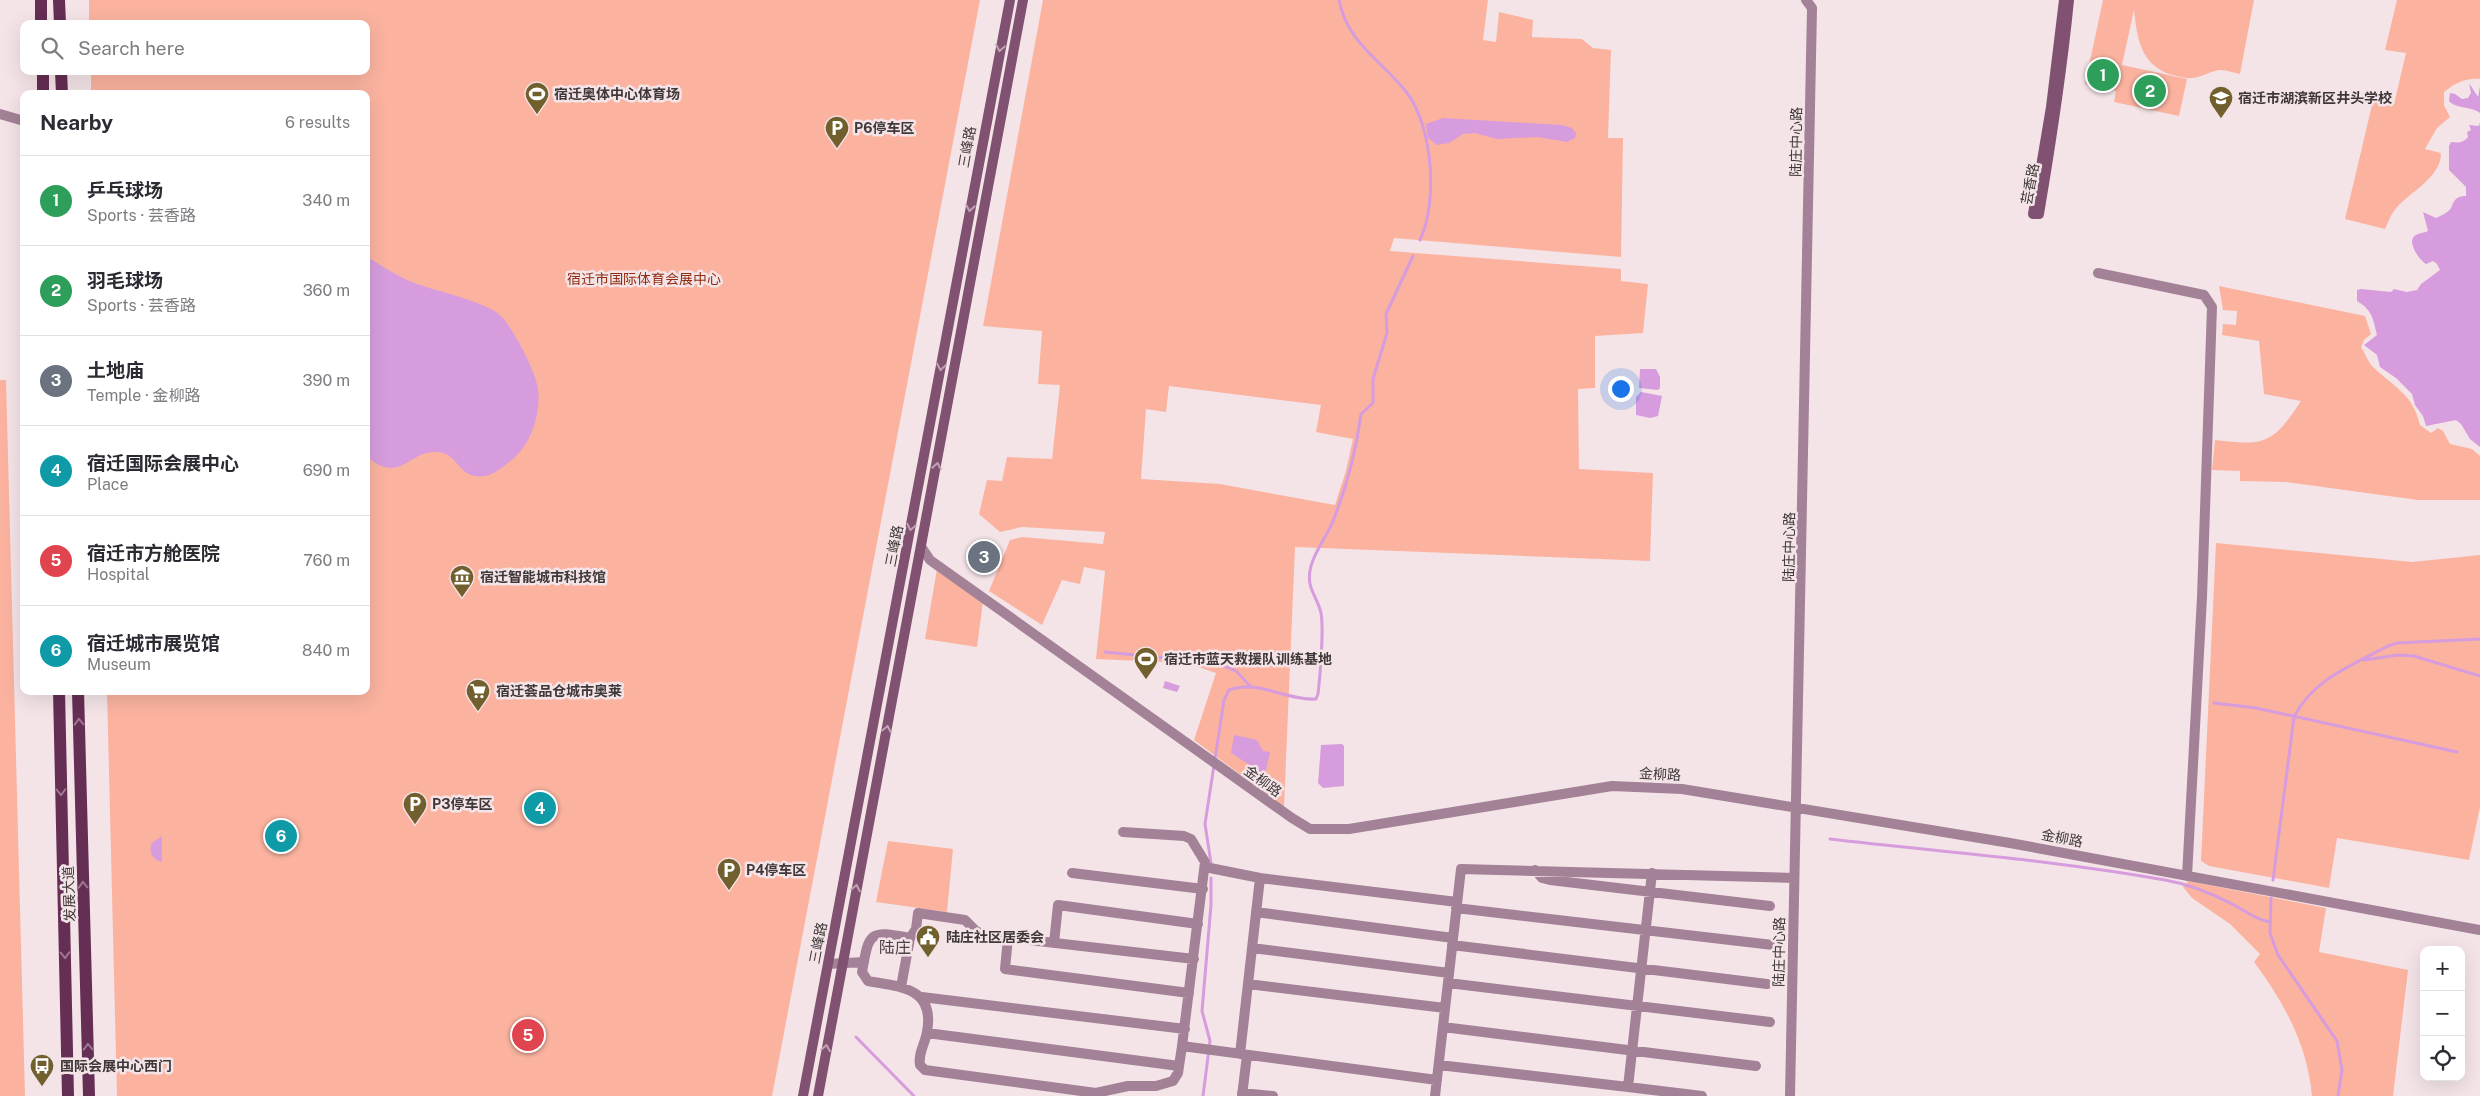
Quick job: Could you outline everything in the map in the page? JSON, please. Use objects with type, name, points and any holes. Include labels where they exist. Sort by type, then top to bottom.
[{"type":"main road","points":[[41,0],[41,20]]},
{"type":"main road","points":[[59,0],[60,20]]},
{"type":"main road","name":"三峰路","points":[[803,1096],[1010,0]]},
{"type":"main road","name":"三峰路","points":[[818,1096],[1023,0]]},
{"type":"main road","name":"芸香路","points":[[2064,0],[2051,106],[2033,214],[2039,214],[2048,162],[2069,0]]},
{"type":"main road","points":[[43,75],[43,90]]},
{"type":"main road","points":[[61,75],[62,90]]},
{"type":"main road","name":"发展大道","points":[[59,695],[68,1096]]},
{"type":"main road","name":"发展大道","points":[[78,695],[89,1096]]},
{"type":"street","name":"陆庄中心路","points":[[1790,1096],[1812,8],[1806,0]]},
{"type":"street","points":[[0,114],[20,120]]},
{"type":"street","points":[[2098,273],[2204,295],[2212,306],[2202,598],[2187,876]]},
{"type":"street","name":"金柳路","points":[[922,548],[930,560],[1208,759],[1304,826],[1315,829],[1370,826],[1612,786],[1682,789],[2010,843],[2480,930]]},
{"type":"street","points":[[922,997],[927,1006],[927,1033],[919,1057],[920,1066],[925,1070],[1096,1093],[1128,1086],[1167,1084],[1174,1081],[1179,1066],[1185,1029],[1205,867],[1201,855],[1191,839],[1184,836],[1123,832]]},
{"type":"street","points":[[1205,867],[1260,878],[1645,930],[1773,945]]},
{"type":"street","points":[[1435,1096],[1461,869],[1794,878]]},
{"type":"street","points":[[1535,870],[1542,878],[1550,880],[1770,906]]},
{"type":"street","points":[[1072,874],[1202,889]]},
{"type":"street","points":[[1628,1087],[1652,874]]},
{"type":"street","points":[[1260,878],[1248,984],[1242,1094],[1273,1096]]},
{"type":"street","points":[[1054,943],[1058,905],[1198,924]]},
{"type":"street","points":[[1256,912],[1641,969],[1767,984]]},
{"type":"street","points":[[901,986],[910,938],[916,929],[918,913],[965,920],[980,934],[1194,959]]},
{"type":"street","points":[[910,938],[882,932],[876,934],[868,944],[862,972],[868,981],[901,986],[922,997],[1185,1029]]},
{"type":"street","points":[[1008,938],[1004,970],[1189,993]]},
{"type":"street","points":[[1252,948],[1637,1007],[1770,1022]]},
{"type":"street","points":[[828,964],[864,962]]},
{"type":"street","points":[[1248,984],[1445,1008]]},
{"type":"street","points":[[1443,1027],[1756,1066]]},
{"type":"street","points":[[927,1033],[1179,1066]]},
{"type":"street","points":[[1182,1046],[1437,1080]]},
{"type":"street","points":[[1439,1065],[1702,1096]]},
{"type":"green space","name":"宿迁市国际体育会展中心","points":[[89,0],[980,0],[772,1096],[117,1096],[107,695],[370,695],[370,90],[91,90],[91,75],[370,75],[370,20],[89,20]]},
{"type":"green space","points":[[1043,0],[1488,0],[1483,40],[1496,42],[1499,12],[1533,20],[1532,37],[1582,39],[1593,48],[1611,50],[1608,138],[1623,138],[1621,257],[1394,238],[1390,251],[1621,269],[1621,281],[1648,284],[1643,333],[1595,336],[1595,388],[1578,389],[1579,469],[1653,473],[1650,561],[1295,547],[1284,807],[1194,740],[1216,673],[1187,663],[1096,659],[1105,571],[1084,567],[1080,584],[1062,580],[1042,625],[989,591],[1010,540],[1022,537],[1103,544],[1105,532],[1022,527],[1000,532],[979,514],[987,480],[1002,481],[1007,457],[1052,459],[1060,385],[1038,384],[1042,331],[983,326]],"holes":[[[1169,386],[1321,405],[1316,432],[1353,439],[1346,471],[1335,505],[1220,484],[1141,479],[1146,409],[1166,412]]]},
{"type":"green space","points":[[2103,0],[2254,0],[2240,74],[2221,70],[2195,78],[2186,78],[2161,70],[2153,64],[2142,49],[2134,10],[2122,65],[2187,79],[2179,116],[2114,102],[2116,91],[2085,84]]},
{"type":"green space","points":[[2397,0],[2480,0],[2480,79],[2470,79],[2461,82],[2444,92],[2444,105],[2450,117],[2437,128],[2425,149],[2441,153],[2440,162],[2430,178],[2394,211],[2385,229],[2345,219],[2373,101],[2394,104],[2406,53],[2385,50]]},
{"type":"green space","points":[[2219,286],[2365,316],[2371,334],[2364,340],[2361,347],[2373,367],[2408,398],[2417,414],[2420,425],[2431,433],[2438,428],[2443,431],[2450,444],[2472,449],[2480,456],[2480,500],[2418,500],[2286,482],[2240,481],[2240,471],[2212,470],[2215,440],[2257,442],[2266,439],[2283,426],[2301,401],[2264,394],[2259,341],[2222,335],[2223,324],[2236,325],[2237,311],[2223,310]]},
{"type":"green space","points":[[0,380],[6,380],[25,1096],[0,1096]]},
{"type":"green space","points":[[2216,543],[2412,562],[2480,555],[2480,807],[2469,860],[2337,838],[2329,888],[2209,866],[2201,861]]},
{"type":"green space","points":[[937,569],[983,602],[977,647],[925,639]]},
{"type":"green space","points":[[888,841],[953,849],[947,912],[876,902]]},
{"type":"green space","points":[[2188,881],[2326,908],[2319,952],[2408,970],[2393,1096],[2312,1096],[2305,1059],[2293,1025],[2285,1009],[2254,962],[2260,954],[2230,924],[2192,898],[2183,887]]},
{"type":"shaded area","points":[[2469,83],[2478,97],[2480,86],[2480,113],[2452,104],[2449,101],[2450,93],[2462,99],[2468,98],[2471,93]]},
{"type":"shaded area","points":[[1443,118],[1562,125],[1572,128],[1576,133],[1575,138],[1567,142],[1537,137],[1497,139],[1475,133],[1463,134],[1449,143],[1437,145],[1428,138],[1426,124]]},
{"type":"shaded area","points":[[2480,122],[2480,447],[2470,439],[2461,424],[2456,420],[2426,426],[2423,416],[2415,405],[2412,394],[2396,378],[2380,367],[2377,355],[2364,345],[2377,335],[2371,315],[2357,301],[2357,290],[2391,292],[2394,289],[2407,292],[2417,290],[2421,284],[2440,270],[2433,261],[2426,264],[2420,259],[2412,241],[2417,234],[2428,231],[2423,212],[2436,218],[2450,210],[2457,198],[2466,196],[2466,187],[2449,170],[2449,146],[2451,142],[2458,142],[2468,137],[2467,132],[2471,130],[2469,125],[2479,126]]},
{"type":"shaded area","points":[[370,258],[405,279],[485,306],[503,318],[529,362],[536,381],[539,398],[534,426],[526,444],[514,458],[489,475],[476,476],[469,474],[450,456],[435,452],[425,453],[403,465],[395,467],[387,468],[370,459]]},
{"type":"shaded area","points":[[1640,369],[1656,369],[1660,377],[1660,388],[1658,390],[1639,388]]},
{"type":"shaded area","points":[[1641,392],[1662,396],[1658,416],[1650,418],[1636,415],[1636,397]]},
{"type":"shaded area","points":[[1165,681],[1180,686],[1177,692],[1163,688]]},
{"type":"shaded area","points":[[1234,735],[1257,740],[1263,751],[1270,752],[1265,775],[1231,753]]},
{"type":"shaded area","points":[[1342,744],[1344,746],[1344,786],[1323,788],[1318,783],[1321,745]]},
{"type":"shaded area","points":[[162,836],[162,862],[154,858],[151,850],[152,843]]},
{"type":"waterway","points":[[1339,0],[1343,16],[1350,29],[1367,51],[1407,93],[1423,125],[1430,165],[1431,186],[1426,224],[1420,240]]},
{"type":"waterway","points":[[1211,863],[1205,824],[1224,700],[1229,690],[1250,687],[1305,699],[1316,699],[1318,694],[1322,620],[1310,586],[1311,566],[1333,521],[1343,495],[1354,455],[1361,414],[1373,403],[1373,379],[1387,333],[1386,314],[1413,256]]},
{"type":"waterway","points":[[2273,880],[2294,717],[2311,693],[2322,683],[2347,667],[2397,643],[2480,639]]},
{"type":"waterway","points":[[1105,652],[1217,663],[1236,671],[1250,686]]},
{"type":"waterway","points":[[2364,660],[2398,655],[2414,656],[2480,676]]},
{"type":"waterway","points":[[2214,703],[2256,708],[2457,752]]},
{"type":"waterway","points":[[1830,839],[2039,862],[2165,880],[2208,893],[2255,917],[2270,922]]},
{"type":"waterway","points":[[1203,1096],[1210,1041],[1202,1011],[1211,905],[1211,878]]},
{"type":"waterway","points":[[2271,898],[2270,933],[2278,955],[2337,1041],[2342,1070],[2338,1096]]},
{"type":"waterway","points":[[856,1037],[914,1096]]},
{"type":"place","name":"乒乓球场","points":[[2103,75]]},
{"type":"place","name":"羽毛球场","points":[[2150,91]]},
{"type":"place","name":"宿迁奥体中心体育场","points":[[537,115]]},
{"type":"place","name":"宿迁市湖滨新区井头学校","points":[[2221,119]]},
{"type":"place","name":"P6停车区","points":[[837,149]]},
{"type":"place","name":"土地庙","points":[[984,557]]},
{"type":"place","name":"宿迁智能城市科技馆","points":[[462,598]]},
{"type":"place","name":"宿迁市蓝天救援队训练基地","points":[[1146,680]]},
{"type":"place","name":"宿迁荟品仓城市奥莱","points":[[478,712]]},
{"type":"place","name":"宿迁国际会展中心","points":[[540,808]]},
{"type":"place","name":"P3停车区","points":[[415,825]]},
{"type":"place","name":"宿迁城市展览馆","points":[[281,836]]},
{"type":"place","name":"P4停车区","points":[[729,891]]},
{"type":"place","name":"陆庄社区居委会","points":[[928,958]]},
{"type":"place","name":"宿迁市方舱医院","points":[[528,1035]]},
{"type":"place","name":"国际会展中心西门","points":[[42,1087]]},
{"type":"district","name":"陆庄","points":[[895,947]]}]
